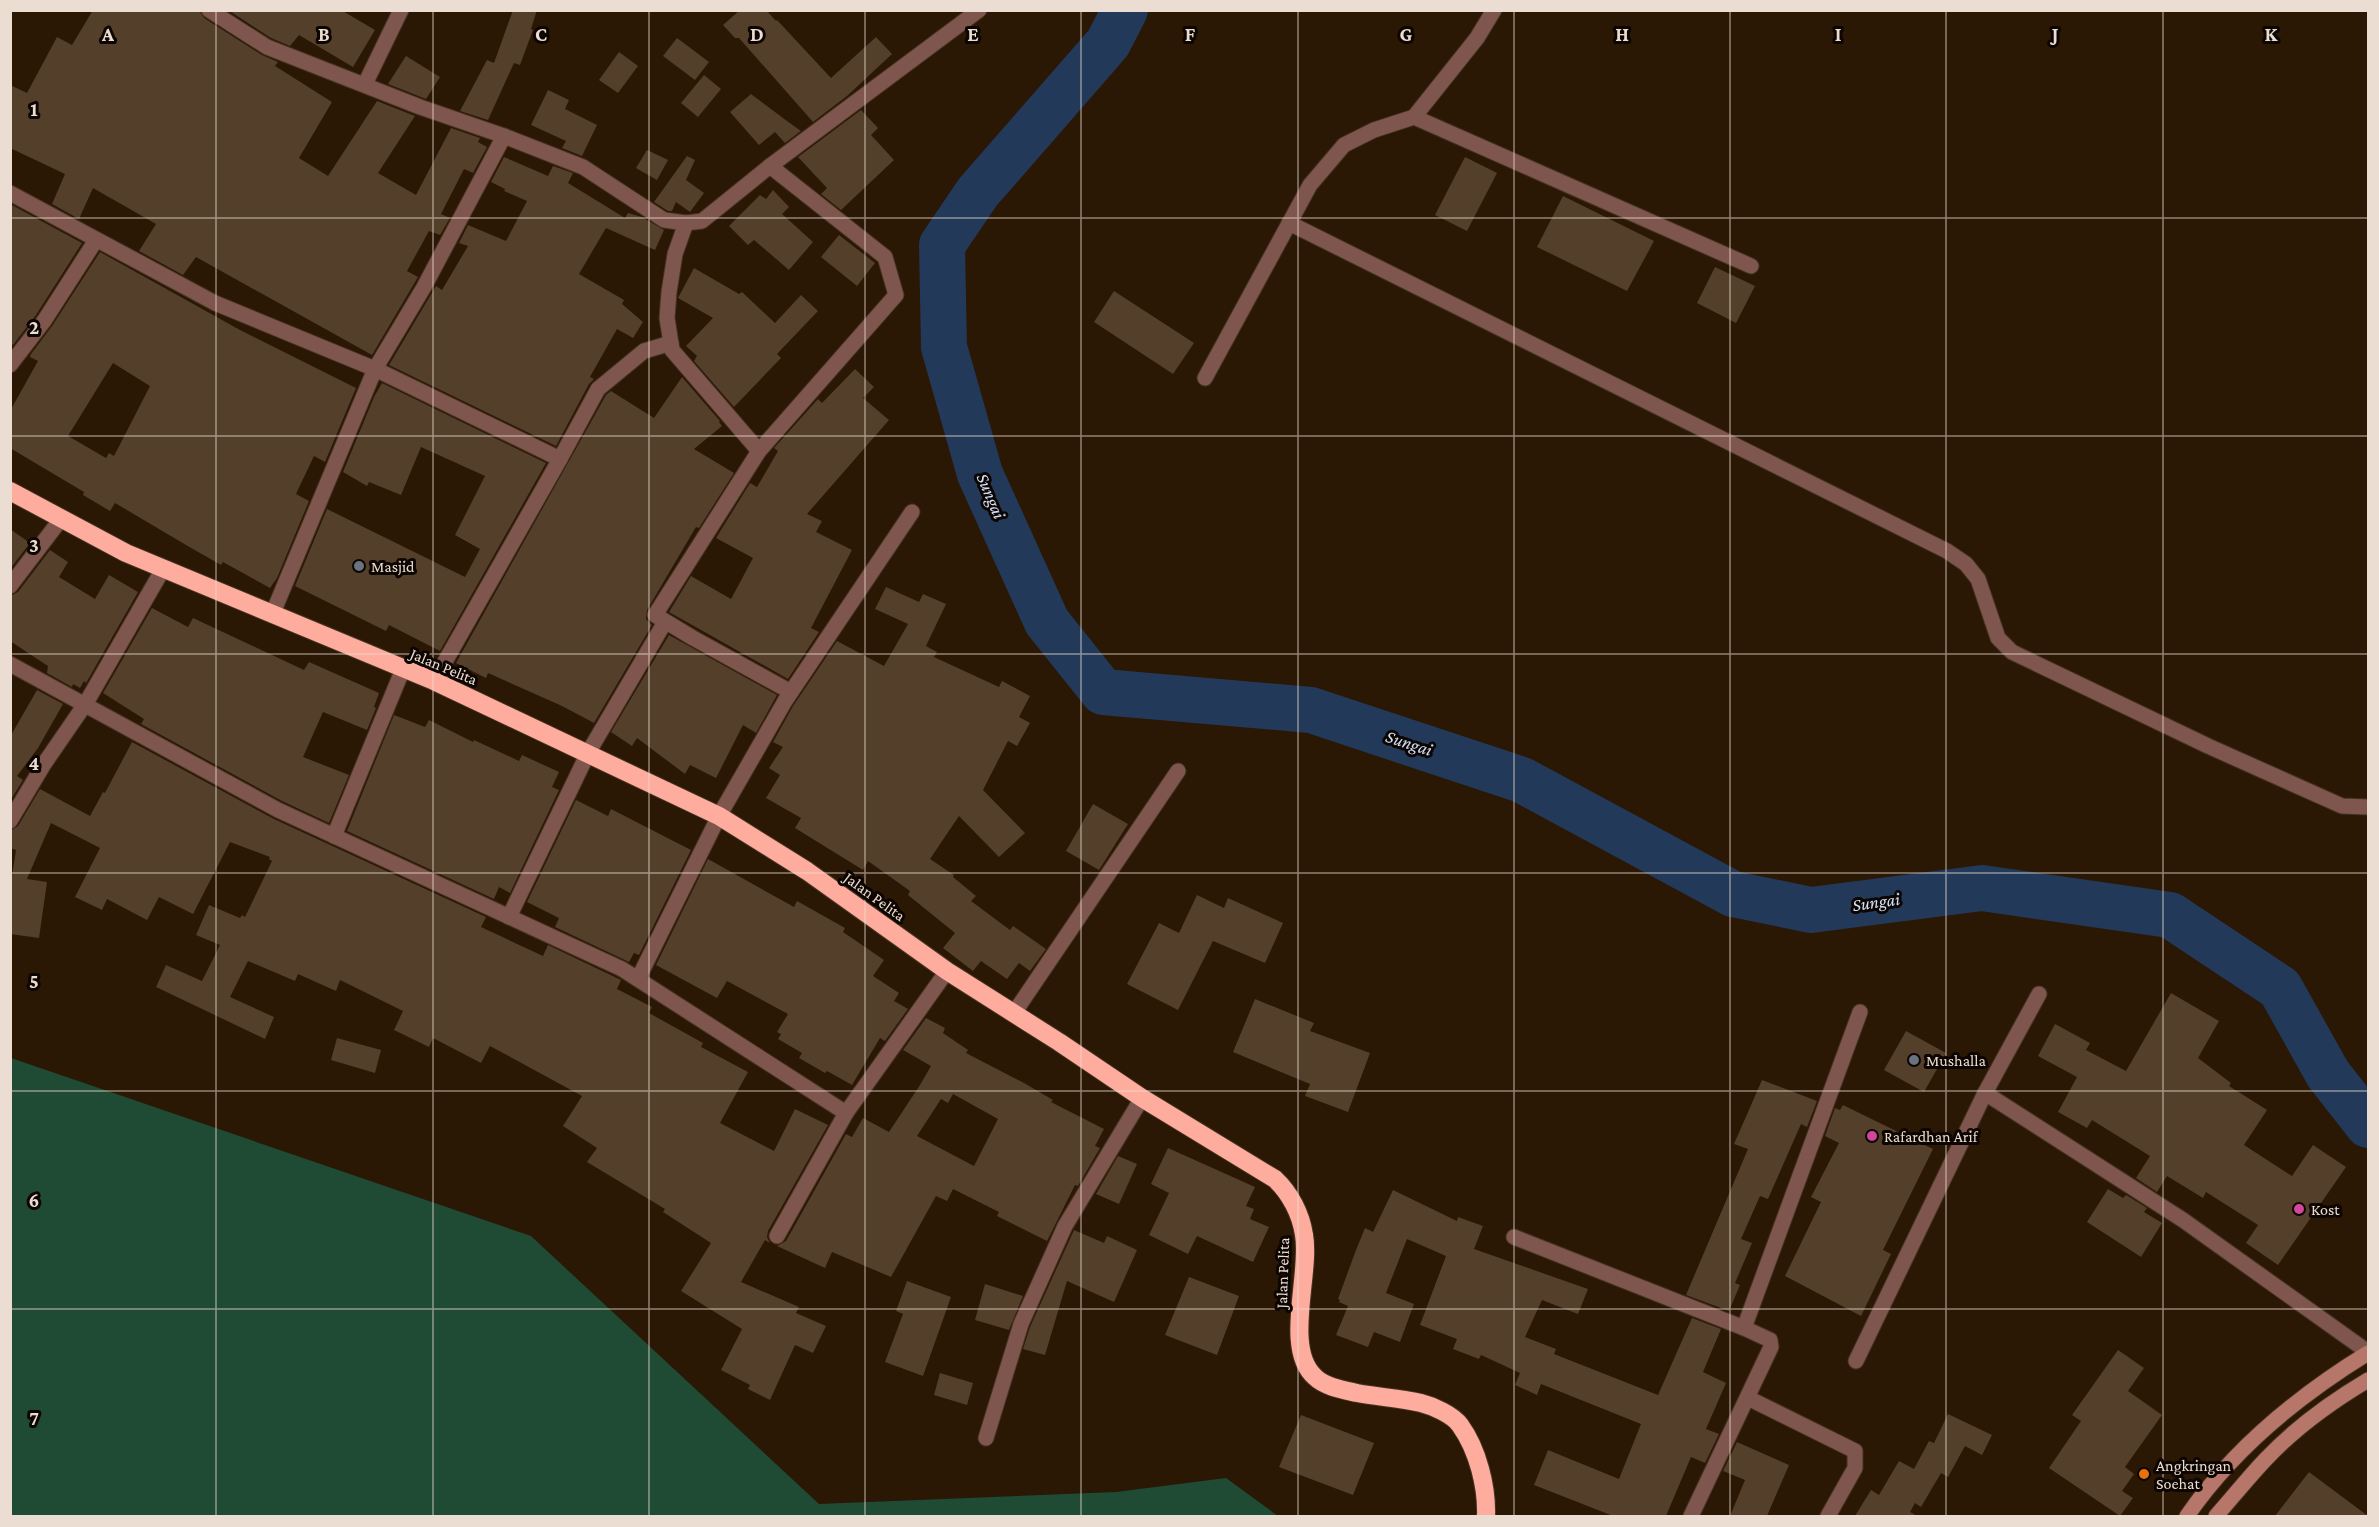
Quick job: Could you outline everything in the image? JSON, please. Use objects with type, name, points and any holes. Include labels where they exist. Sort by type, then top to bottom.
[{"type":"highway","name":"Jalan Pelita","points":[[10,491],[126,553],[434,681],[719,816],[807,871],[946,971],[1142,1098],[1275,1179],[1285,1188],[1295,1207],[1304,1235],[1304,1267],[1299,1322],[1306,1368],[1316,1379],[1332,1386],[1422,1403],[1441,1411],[1459,1423],[1480,1470],[1486,1516]]},
{"type":"street","points":[[208,10],[267,47],[365,84],[420,108],[504,136],[583,167],[664,220],[686,223],[702,221],[770,166],[979,10]]},
{"type":"street","points":[[365,84],[401,10]]},
{"type":"street","points":[[1205,378],[1310,185],[1344,145],[1374,130],[1414,117],[1477,38],[1494,10]]},
{"type":"street","points":[[1414,117],[1751,266]]},
{"type":"street","points":[[272,615],[375,369],[424,286],[504,136]]},
{"type":"street","points":[[770,166],[885,257],[896,295],[759,451],[655,615],[791,692]]},
{"type":"street","points":[[10,194],[215,303],[375,369],[560,459]]},
{"type":"street","points":[[686,223],[675,254],[669,292],[667,318],[672,350],[759,451]]},
{"type":"street","points":[[1289,223],[1947,551],[1966,564],[1977,579],[1998,639],[2012,652],[2208,746],[2342,806],[2368,807]]},
{"type":"street","points":[[10,365],[44,321],[96,240]]},
{"type":"street","points":[[434,681],[598,389],[644,351],[671,343]]},
{"type":"street","points":[[638,979],[719,816],[791,692],[912,512]]},
{"type":"street","points":[[10,586],[61,519]]},
{"type":"street","points":[[10,821],[44,764],[86,703],[163,568]]},
{"type":"street","points":[[509,917],[588,753],[665,622]]},
{"type":"street","points":[[10,663],[278,810],[622,969],[846,1113]]},
{"type":"street","points":[[334,836],[403,669]]},
{"type":"street","points":[[1014,1013],[1178,771]]},
{"type":"street","points":[[777,1236],[846,1113],[946,971]]},
{"type":"street","points":[[1856,1361],[1985,1094],[2039,994]]},
{"type":"street","points":[[1744,1328],[1860,1012]]},
{"type":"street","points":[[1985,1094],[2183,1220],[2368,1353],[2276,1417],[2229,1462],[2187,1516]]},
{"type":"street","points":[[986,1438],[1021,1324],[1065,1226],[1142,1098]]},
{"type":"street","points":[[1514,1237],[1770,1340],[1771,1347],[1691,1516]]},
{"type":"street","points":[[2216,1516],[2265,1459],[2336,1399],[2368,1380]]},
{"type":"street","points":[[1748,1398],[1855,1451],[1855,1468],[1828,1516]]},
{"type":"green space","points":[[11,1058],[531,1236],[819,1504],[1116,1492],[1226,1478],[1278,1516],[11,1516]]},
{"type":"building","points":[[93,10],[199,10],[204,18],[262,55],[278,62],[275,66],[332,102],[299,158],[328,176],[377,101],[415,116],[378,173],[416,195],[451,128],[480,138],[478,142],[487,147],[473,173],[464,169],[441,214],[450,218],[440,235],[429,231],[407,271],[418,277],[372,355],[196,257],[183,275],[139,251],[156,224],[93,188],[79,219],[52,204],[65,174],[10,148],[10,85],[27,93],[57,37],[72,45]]},
{"type":"building","points":[[228,10],[341,10],[375,30],[353,67],[299,35],[290,46],[271,38]]},
{"type":"building","points":[[513,10],[537,10],[531,29],[533,30],[520,65],[514,63],[488,120],[460,111],[487,60],[494,63]]},
{"type":"building","points":[[740,10],[766,10],[831,78],[876,37],[892,54],[847,96],[813,122],[739,38],[735,38],[723,25]]},
{"type":"building","points":[[677,38],[709,62],[695,80],[663,56]]},
{"type":"building","points":[[619,52],[638,66],[618,93],[599,80]]},
{"type":"building","points":[[406,56],[440,77],[426,99],[388,84]]},
{"type":"building","points":[[704,75],[721,89],[698,117],[681,103]]},
{"type":"building","points":[[548,90],[569,100],[565,109],[597,125],[582,156],[562,148],[566,141],[531,125]]},
{"type":"building","points":[[751,94],[801,131],[785,143],[775,132],[759,145],[730,112]]},
{"type":"building","points":[[861,110],[878,128],[871,135],[894,160],[841,210],[821,194],[827,188],[798,157]]},
{"type":"building","points":[[647,150],[668,160],[657,180],[636,168]]},
{"type":"building","points":[[687,156],[695,160],[686,180],[704,193],[690,212],[676,202],[672,211],[668,211],[654,202]]},
{"type":"building","points":[[504,157],[548,176],[553,166],[573,173],[568,183],[625,218],[628,213],[642,217],[664,230],[655,250],[606,228],[579,274],[624,300],[622,304],[643,322],[633,338],[617,329],[590,377],[594,379],[589,384],[556,446],[389,365],[436,286],[442,290],[468,246],[459,243],[468,225],[506,241],[527,201],[504,191],[505,189],[491,182]]},
{"type":"building","points":[[1465,157],[1497,173],[1467,231],[1435,215]]},
{"type":"building","points":[[773,190],[789,207],[782,214],[813,242],[789,270],[754,240],[748,245],[729,226],[760,195],[766,199]]},
{"type":"building","points":[[1563,196],[1654,241],[1627,291],[1537,247]]},
{"type":"building","points":[[10,204],[82,243],[36,315],[13,345],[10,343]]},
{"type":"building","points":[[839,235],[875,263],[857,286],[821,257]]},
{"type":"building","points":[[100,252],[240,330],[356,388],[325,462],[314,456],[296,494],[309,501],[277,578],[270,588],[223,562],[221,565],[115,503],[110,511],[83,495],[84,492],[10,448],[10,411],[38,361],[30,357],[31,354]],"holes":[[[113,363],[150,386],[114,456],[109,453],[106,458],[68,436]]]},
{"type":"building","points":[[1715,267],[1755,286],[1736,323],[1697,303]]},
{"type":"building","points":[[694,268],[739,294],[742,292],[775,323],[801,295],[818,311],[777,354],[781,358],[734,407],[694,361],[697,356],[686,346],[713,318],[678,298]]},
{"type":"building","points":[[1114,291],[1194,343],[1173,374],[1094,322]]},
{"type":"building","points":[[855,369],[874,387],[863,398],[889,420],[807,514],[822,521],[816,532],[852,550],[811,628],[819,632],[788,679],[669,612],[691,576],[731,599],[753,558],[716,538],[750,483],[757,487],[778,451],[774,448],[818,399],[822,403]]},
{"type":"building","points":[[682,377],[722,426],[694,449],[734,473],[699,528],[696,527],[647,610],[646,619],[652,625],[594,723],[488,673],[486,678],[456,663],[606,395],[611,391],[654,418]]},
{"type":"building","points":[[382,383],[546,463],[440,651],[389,625],[386,631],[295,586],[327,509],[465,577],[480,549],[455,535],[485,476],[421,447],[401,495],[369,482],[367,486],[343,472]]},
{"type":"building","points":[[10,529],[30,543],[10,569]]},
{"type":"building","points":[[50,550],[68,562],[59,577],[95,599],[109,575],[138,592],[86,683],[84,681],[80,688],[73,684],[72,687],[47,673],[48,666],[10,641],[10,596],[18,592]]},
{"type":"building","points":[[886,587],[919,602],[923,594],[946,604],[926,646],[937,652],[934,657],[999,687],[1002,681],[1030,696],[1019,717],[1030,723],[1017,746],[1008,741],[983,790],[1025,833],[999,857],[959,816],[930,859],[954,875],[953,877],[976,896],[971,901],[1010,930],[1013,926],[1046,949],[1030,971],[1019,963],[1007,979],[981,961],[973,971],[943,948],[955,933],[908,895],[910,891],[868,861],[863,870],[795,828],[801,818],[766,798],[780,775],[769,768],[783,747],[773,742],[793,706],[837,641],[884,666],[908,624],[875,609]]},
{"type":"building","points":[[152,608],[188,627],[193,618],[304,670],[309,662],[379,693],[367,730],[323,712],[303,757],[349,775],[329,823],[282,801],[141,724],[144,719],[103,693]]},
{"type":"building","points":[[669,635],[777,695],[756,733],[743,725],[716,778],[690,765],[685,774],[637,738],[632,746],[611,732]]},
{"type":"building","points":[[37,690],[63,704],[38,748],[17,776],[23,780],[10,801],[10,737]]},
{"type":"building","points":[[394,715],[425,727],[429,720],[519,761],[522,755],[559,772],[552,787],[559,790],[510,893],[499,887],[494,899],[347,831]]},
{"type":"building","points":[[132,742],[274,819],[486,917],[481,927],[543,956],[548,945],[621,980],[617,989],[652,1007],[649,1013],[703,1043],[701,1047],[748,1072],[720,1123],[774,1151],[795,1109],[828,1125],[768,1231],[767,1237],[770,1243],[765,1240],[741,1282],[799,1307],[796,1313],[826,1326],[813,1353],[795,1345],[770,1400],[748,1389],[750,1385],[721,1370],[742,1329],[681,1291],[711,1243],[663,1212],[665,1209],[587,1162],[597,1148],[563,1126],[582,1096],[490,1046],[481,1063],[433,1038],[429,1047],[394,1030],[403,1011],[340,980],[336,991],[298,974],[295,981],[248,961],[230,997],[274,1017],[265,1039],[156,987],[166,965],[202,981],[220,945],[196,935],[209,905],[240,918],[242,915],[245,917],[272,861],[270,857],[230,842],[193,914],[159,897],[147,920],[107,899],[102,910],[75,897],[100,848],[51,823],[27,879],[47,882],[39,938],[10,934],[10,889],[16,850],[10,848],[10,831],[18,826],[40,789],[90,816]]},
{"type":"building","points":[[576,800],[608,816],[611,809],[691,850],[639,955],[634,953],[629,962],[555,927],[559,918],[527,902]]},
{"type":"building","points":[[1093,804],[1128,824],[1099,870],[1066,851]]},
{"type":"building","points":[[708,859],[794,907],[797,901],[845,928],[843,932],[884,960],[873,976],[899,993],[894,1001],[908,1009],[885,1041],[880,1038],[852,1085],[799,1058],[802,1053],[778,1039],[781,1034],[777,1032],[788,1014],[727,981],[717,998],[656,965]]},
{"type":"building","points":[[1197,895],[1224,908],[1228,898],[1283,923],[1265,963],[1213,941],[1178,1010],[1127,984],[1159,923],[1179,933]]},
{"type":"building","points":[[2171,993],[2219,1021],[2198,1058],[2231,1083],[2229,1086],[2267,1110],[2244,1145],[2292,1176],[2313,1145],[2346,1167],[2278,1265],[2246,1243],[2258,1225],[2206,1192],[2203,1198],[2167,1176],[2157,1192],[2136,1178],[2150,1156],[2092,1120],[2087,1128],[2058,1112],[2077,1077],[2038,1056],[2055,1024],[2090,1043],[2086,1050],[2126,1071]]},
{"type":"building","points":[[1255,999],[1314,1023],[1310,1031],[1370,1053],[1348,1112],[1305,1096],[1310,1084],[1233,1052]]},
{"type":"building","points":[[926,1018],[945,1028],[943,1033],[968,1050],[966,1053],[1024,1083],[1053,1100],[1051,1102],[1104,1129],[1095,1146],[1100,1148],[1078,1186],[1075,1185],[1047,1241],[997,1216],[999,1212],[953,1189],[947,1201],[936,1196],[891,1277],[832,1252],[825,1268],[777,1246],[786,1241],[846,1134],[852,1137],[863,1118],[889,1132],[920,1085],[931,1066],[903,1050]],"holes":[[[953,1094],[998,1119],[974,1166],[917,1136],[941,1099],[948,1103]]]},
{"type":"building","points":[[1906,1031],[1946,1053],[1924,1092],[1884,1070]]},
{"type":"building","points":[[337,1038],[381,1050],[375,1073],[331,1060]]},
{"type":"building","points":[[1762,1080],[1817,1101],[1807,1127],[1801,1124],[1768,1199],[1760,1196],[1741,1239],[1752,1243],[1735,1283],[1740,1285],[1729,1311],[1686,1295],[1748,1149],[1734,1144]]},
{"type":"building","points":[[1843,1105],[1933,1149],[1883,1250],[1891,1254],[1861,1316],[1785,1276],[1821,1202],[1811,1197],[1839,1143],[1825,1136],[1835,1108],[1840,1110]]},
{"type":"building","points":[[1168,1148],[1255,1187],[1246,1206],[1254,1209],[1250,1219],[1269,1227],[1253,1262],[1197,1236],[1188,1254],[1149,1235],[1169,1193],[1151,1184]]},
{"type":"building","points":[[1118,1156],[1137,1164],[1119,1204],[1096,1194]]},
{"type":"building","points":[[2108,1189],[2123,1198],[2126,1195],[2147,1208],[2144,1212],[2162,1223],[2141,1257],[2087,1222]]},
{"type":"building","points":[[1393,1190],[1457,1221],[1458,1217],[1483,1226],[1474,1249],[1588,1289],[1578,1314],[1542,1300],[1525,1337],[1556,1349],[1554,1354],[1658,1395],[1692,1318],[1721,1329],[1703,1372],[1726,1383],[1706,1429],[1719,1434],[1705,1463],[1691,1457],[1666,1516],[1613,1516],[1534,1485],[1548,1450],[1619,1479],[1641,1424],[1541,1384],[1537,1395],[1515,1385],[1520,1373],[1481,1355],[1479,1359],[1453,1349],[1457,1339],[1420,1325],[1446,1256],[1407,1239],[1386,1293],[1414,1304],[1400,1342],[1374,1332],[1368,1347],[1336,1335],[1348,1306],[1339,1302],[1338,1299],[1356,1250],[1365,1228],[1373,1232]]},
{"type":"building","points":[[1074,1230],[1104,1243],[1107,1236],[1137,1250],[1114,1302],[1067,1281],[1045,1355],[1023,1349],[1030,1327]]},
{"type":"building","points":[[1189,1277],[1239,1296],[1217,1355],[1165,1335]]},
{"type":"building","points":[[907,1281],[951,1297],[923,1376],[885,1362],[903,1314],[896,1311]]},
{"type":"building","points":[[985,1284],[1023,1296],[1009,1330],[975,1320]]},
{"type":"building","points":[[2118,1350],[2144,1368],[2128,1391],[2162,1415],[2125,1467],[2134,1474],[2122,1491],[2133,1498],[2120,1516],[2049,1468],[2081,1421],[2072,1415]]},
{"type":"building","points":[[940,1373],[973,1383],[967,1405],[934,1395]]},
{"type":"building","points":[[1948,1414],[1992,1435],[1982,1455],[1965,1446],[1948,1477],[1941,1473],[1921,1507],[1915,1503],[1910,1512],[1917,1516],[1855,1516],[1871,1490],[1879,1495],[1899,1461],[1914,1469],[1929,1441],[1934,1443]]},
{"type":"building","points":[[1301,1415],[1374,1443],[1353,1495],[1279,1467]]},
{"type":"building","points":[[1737,1442],[1789,1465],[1767,1516],[1730,1516],[1745,1480],[1723,1471]]},
{"type":"building","points":[[2309,1472],[2368,1516],[2275,1516]]},
{"type":"waterway","name":"Sungai","points":[[1125,10],[1108,43],[978,192],[942,245],[944,347],[980,474],[1047,622],[1103,692],[1311,710],[1522,780],[1733,894],[1811,910],[1982,888],[2170,915],[2280,988],[2328,1074],[2368,1125]]},
{"type":"place","name":"Masjid","points":[[359,566]]},
{"type":"place","name":"Mushalla","points":[[1914,1060]]},
{"type":"place","name":"Rafardhan Arif","points":[[1872,1136]]},
{"type":"place","name":"Kost","points":[[2299,1209]]},
{"type":"place","name":"Angkringan Soehat","points":[[2144,1474]]}]
